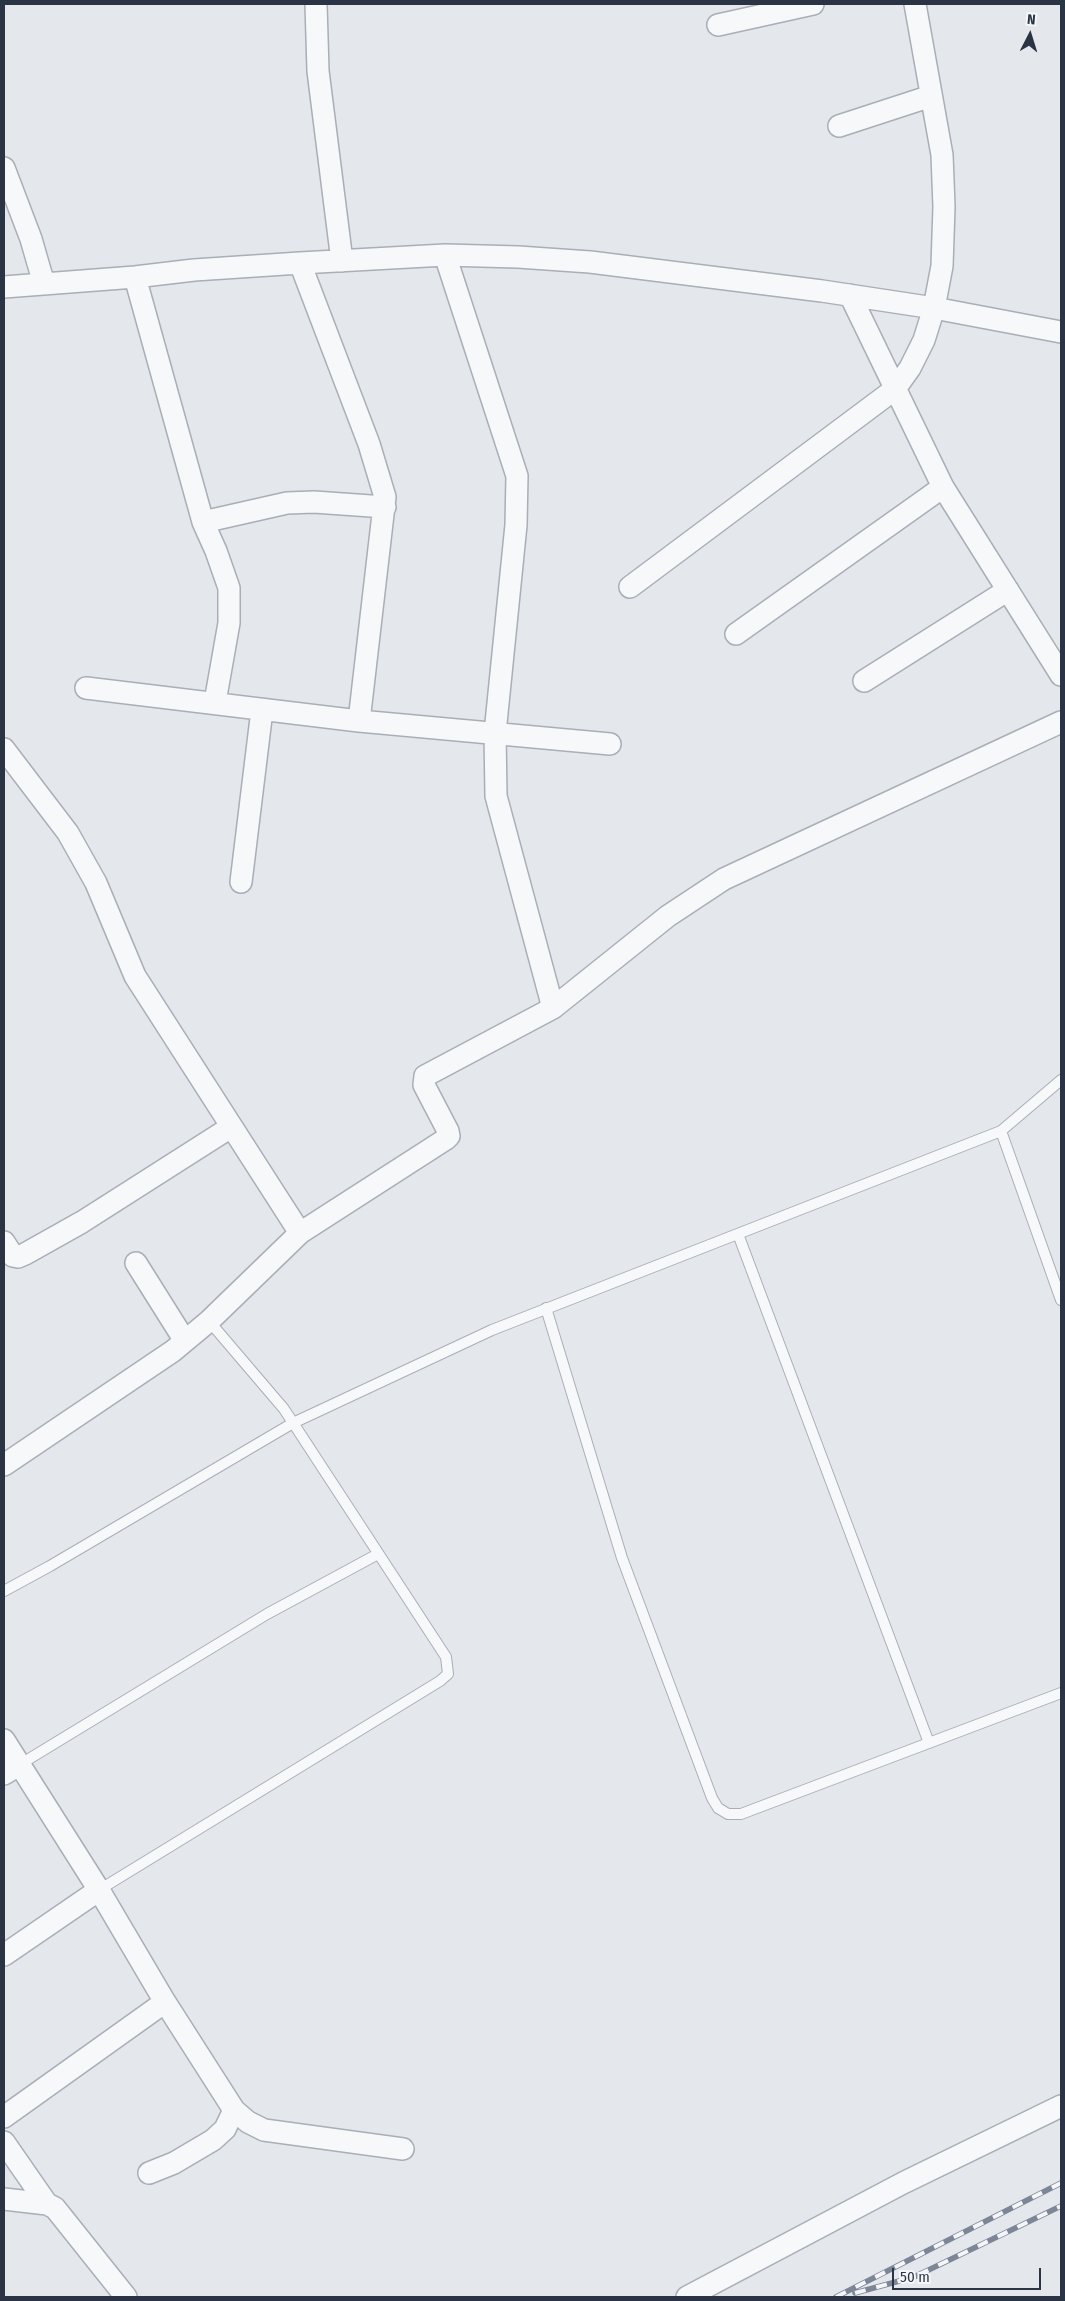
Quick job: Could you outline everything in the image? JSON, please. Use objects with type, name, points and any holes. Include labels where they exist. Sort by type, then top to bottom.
[{"type":"street","points":[[316,4],[318,71],[342,261]]},
{"type":"street","points":[[718,25],[813,4]]},
{"type":"street","points":[[630,587],[895,389],[924,340],[934,308],[942,266],[944,207],[942,155],[915,4]]},
{"type":"street","points":[[839,126],[931,96]]},
{"type":"street","points":[[4,168],[44,284]]},
{"type":"street","points":[[445,255],[505,434],[517,476],[516,525],[495,732],[495,777],[497,802],[553,1008]]},
{"type":"street","points":[[4,287],[135,277],[194,270],[300,263],[445,255],[518,257],[590,262],[850,295],[934,308],[1061,332]]},
{"type":"street","points":[[300,263],[369,444],[383,488],[385,507],[359,721]]},
{"type":"street","points":[[135,277],[202,522],[229,588],[231,606],[215,702]]},
{"type":"street","points":[[850,295],[943,487],[1061,674]]},
{"type":"street","points":[[736,634],[943,487]]},
{"type":"street","points":[[202,522],[287,503],[314,502],[385,507]]},
{"type":"street","points":[[864,681],[1008,590]]},
{"type":"street","points":[[86,688],[215,702],[262,710],[359,721],[610,744]]},
{"type":"street","points":[[241,882],[262,710]]},
{"type":"street","points":[[4,1465],[105,1399],[185,1341],[209,1321],[300,1233],[449,1136],[448,1130],[424,1084],[426,1076],[553,1008],[668,916],[724,879],[1061,722]]},
{"type":"street","points":[[4,749],[76,846],[96,883],[135,976],[300,1233]]},
{"type":"street","points":[[4,1242],[13,1256],[18,1258],[26,1254],[82,1222],[231,1127]]},
{"type":"street","points":[[136,1263],[185,1341]]},
{"type":"street","points":[[4,1740],[11,1769],[99,1890],[165,2002],[234,2110],[248,2122],[264,2130],[403,2149]]},
{"type":"street","points":[[4,1955],[99,1890]]},
{"type":"street","points":[[4,2117],[165,2002]]},
{"type":"street","points":[[687,2297],[903,2182],[1061,2106]]},
{"type":"street","points":[[149,2173],[174,2163],[213,2140],[225,2128],[234,2110]]},
{"type":"street","points":[[4,2142],[48,2204],[64,2218],[126,2297]]},
{"type":"street","points":[[4,2199],[48,2204]]},
{"type":"lane","points":[[4,1591],[50,1566],[293,1422],[434,1355],[546,1308],[1001,1131],[1061,1080]]},
{"type":"lane","points":[[1001,1131],[1061,1300]]},
{"type":"lane","points":[[738,1234],[929,1743]]},
{"type":"lane","points":[[546,1308],[622,1558],[712,1798],[718,1808],[728,1814],[741,1814],[1061,1693]]},
{"type":"lane","points":[[99,1890],[440,1681],[448,1674],[446,1657],[293,1422],[271,1392],[209,1321]]},
{"type":"lane","points":[[11,1769],[267,1614],[378,1554]]},
{"type":"railway","points":[[836,2297],[1061,2183]]},
{"type":"railway","points":[[855,2293],[914,2277],[1061,2206]]}]
